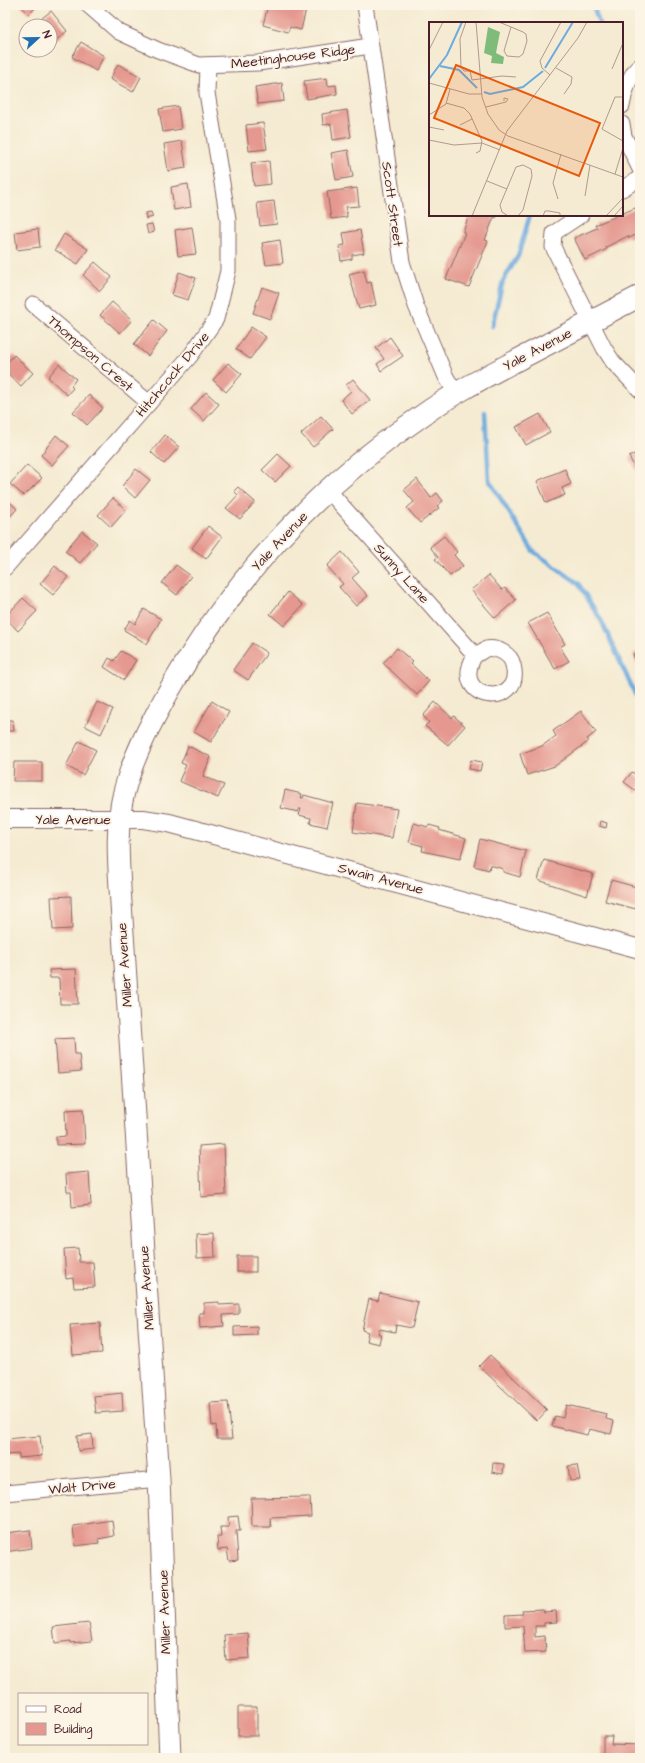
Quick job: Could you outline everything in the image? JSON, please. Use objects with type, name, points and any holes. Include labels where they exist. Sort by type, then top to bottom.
[{"type":"main road","name":"Yale Avenue","points":[[120,819],[124,792],[134,764],[156,716],[185,663],[238,586],[294,522],[328,490],[389,439],[456,393],[640,296]]},
{"type":"main road","name":"Miller Avenue","points":[[120,819],[118,848],[120,904],[159,1479],[170,1758]]},
{"type":"street","name":"Meetinghouse Ridge","points":[[88,5],[120,32],[158,50],[199,65],[258,63],[370,46]]},
{"type":"street","name":"Scott Street","points":[[365,5],[402,262],[416,306],[446,376],[456,393]]},
{"type":"street","name":"Hitchcock Drive","points":[[5,568],[191,355],[216,319],[228,271],[228,219],[207,93],[208,65]]},
{"type":"street","points":[[623,103],[636,68],[640,66]]},
{"type":"street","points":[[623,130],[624,136],[640,169]]},
{"type":"street","points":[[623,188],[640,178]]},
{"type":"street","points":[[580,216],[554,233],[553,247],[590,322],[613,362],[640,390]]},
{"type":"street","name":"Thompson Crest","points":[[33,304],[149,403]]},
{"type":"street","name":"Sunny Lane","points":[[328,490],[475,656]]},
{"type":"street","name":"Yale Avenue","points":[[5,819],[120,819]]},
{"type":"street","name":"Swain Avenue","points":[[120,819],[143,819],[199,830],[640,949]]},
{"type":"street","name":"Walt Drive","points":[[5,1493],[159,1479]]},
{"type":"building","points":[[20,5],[38,5],[29,14]]},
{"type":"building","points":[[268,5],[307,5],[301,30],[290,27],[288,32],[263,25]]},
{"type":"building","points":[[51,11],[57,18],[42,18]]},
{"type":"building","points":[[58,20],[67,31],[58,39]]},
{"type":"building","points":[[81,42],[104,56],[96,71],[72,57]]},
{"type":"building","points":[[118,64],[141,77],[133,92],[110,79]]},
{"type":"building","points":[[327,78],[328,86],[336,85],[337,94],[307,99],[304,81]]},
{"type":"building","points":[[282,83],[284,101],[258,104],[255,87]]},
{"type":"building","points":[[178,106],[181,129],[163,132],[159,109]]},
{"type":"building","points":[[347,110],[351,137],[333,140],[331,124],[323,125],[322,114]]},
{"type":"building","points":[[263,123],[267,149],[249,151],[246,125]]},
{"type":"building","points":[[182,141],[186,168],[168,171],[164,144]]},
{"type":"building","points":[[348,150],[353,177],[336,180],[331,153]]},
{"type":"building","points":[[269,161],[271,184],[254,186],[251,163]]},
{"type":"building","points":[[188,184],[191,207],[174,210],[171,187]]},
{"type":"building","points":[[357,188],[359,206],[346,207],[347,217],[331,219],[327,192]]},
{"type":"building","points":[[274,201],[277,224],[260,226],[257,203]]},
{"type":"building","points":[[640,206],[640,233],[629,238],[628,236],[585,260],[574,238],[597,228],[595,225],[616,216],[623,216],[623,213]]},
{"type":"building","points":[[151,212],[153,217],[146,219],[145,213]]},
{"type":"building","points":[[469,216],[497,216],[496,218],[494,217],[485,240],[488,241],[469,287],[446,279],[465,233],[463,232]]},
{"type":"building","points":[[152,224],[154,232],[148,234],[146,225]]},
{"type":"building","points":[[192,227],[196,254],[178,256],[175,230]]},
{"type":"building","points":[[38,229],[40,247],[17,250],[15,232]]},
{"type":"building","points":[[360,230],[364,253],[352,255],[352,259],[341,261],[339,246],[345,245],[343,233]]},
{"type":"building","points":[[64,234],[88,249],[78,264],[55,250]]},
{"type":"building","points":[[280,240],[283,263],[266,265],[262,243]]},
{"type":"building","points":[[95,262],[112,277],[100,291],[83,275]]},
{"type":"building","points":[[364,270],[367,283],[371,282],[376,305],[359,309],[349,274]]},
{"type":"building","points":[[179,272],[196,278],[188,300],[172,295]]},
{"type":"building","points":[[262,287],[279,293],[270,319],[253,313]]},
{"type":"building","points":[[112,302],[132,320],[120,333],[100,315]]},
{"type":"building","points":[[154,320],[167,331],[148,356],[134,344]]},
{"type":"building","points":[[251,327],[266,337],[250,359],[236,349]]},
{"type":"building","points":[[390,337],[403,356],[381,371],[377,364],[384,359],[376,348]]},
{"type":"building","points":[[14,355],[33,373],[21,386],[5,371],[5,365]]},
{"type":"building","points":[[228,363],[242,374],[226,392],[213,380]]},
{"type":"building","points":[[59,364],[76,379],[71,386],[73,388],[67,395],[48,377]]},
{"type":"building","points":[[353,379],[370,400],[352,414],[341,400],[351,391],[346,385]]},
{"type":"building","points":[[206,392],[219,404],[204,421],[191,409]]},
{"type":"building","points":[[89,395],[103,408],[87,425],[73,412]]},
{"type":"building","points":[[540,414],[550,432],[526,445],[516,427]]},
{"type":"building","points":[[321,416],[333,429],[313,447],[301,434]]},
{"type":"building","points":[[56,435],[69,446],[52,465],[41,455]]},
{"type":"building","points":[[165,435],[179,447],[164,464],[151,452]]},
{"type":"building","points":[[640,451],[640,477],[629,457]]},
{"type":"building","points":[[278,454],[291,466],[275,482],[262,470]]},
{"type":"building","points":[[27,465],[42,478],[24,496],[10,484]]},
{"type":"building","points":[[136,469],[150,480],[135,498],[122,486]]},
{"type":"building","points":[[565,469],[571,484],[562,488],[565,495],[546,503],[537,481]]},
{"type":"building","points":[[417,479],[431,498],[437,493],[443,501],[437,506],[439,508],[420,523],[407,508],[414,502],[404,490]]},
{"type":"building","points":[[238,487],[255,502],[240,519],[226,508],[238,495],[234,491]]},
{"type":"building","points":[[5,497],[17,509],[5,522]]},
{"type":"building","points":[[113,498],[126,510],[111,527],[98,515]]},
{"type":"building","points":[[208,526],[222,537],[206,559],[192,548]]},
{"type":"building","points":[[82,531],[97,543],[80,563],[65,551]]},
{"type":"building","points":[[444,536],[457,552],[454,555],[463,566],[450,576],[435,559],[438,557],[430,547]]},
{"type":"building","points":[[342,552],[359,572],[352,578],[368,596],[356,606],[339,587],[343,584],[327,566]]},
{"type":"building","points":[[176,565],[191,576],[177,595],[162,583]]},
{"type":"building","points":[[55,566],[68,577],[53,595],[40,584]]},
{"type":"building","points":[[489,575],[502,590],[505,588],[516,600],[495,618],[471,590]]},
{"type":"building","points":[[288,592],[303,605],[284,626],[270,614]]},
{"type":"building","points":[[23,598],[37,611],[18,631],[5,617]]},
{"type":"building","points":[[144,609],[161,619],[147,644],[124,630],[130,620],[135,624]]},
{"type":"building","points":[[547,613],[565,644],[560,647],[569,661],[555,669],[528,623]]},
{"type":"building","points":[[252,643],[267,653],[248,680],[233,670]]},
{"type":"building","points":[[397,648],[413,662],[411,664],[429,681],[417,695],[383,663]]},
{"type":"building","points":[[121,651],[136,660],[124,680],[104,667],[109,658],[114,661]]},
{"type":"building","points":[[640,651],[640,662],[636,663],[633,654]]},
{"type":"building","points":[[212,701],[229,712],[211,742],[194,732]]},
{"type":"building","points":[[97,702],[113,709],[101,734],[85,726]]},
{"type":"building","points":[[435,702],[452,718],[454,716],[465,726],[448,745],[425,726],[429,722],[423,716]]},
{"type":"building","points":[[581,711],[596,732],[587,739],[589,741],[555,766],[527,775],[520,754],[542,746],[556,736],[553,731]]},
{"type":"building","points":[[6,720],[13,720],[14,731],[6,731]]},
{"type":"building","points":[[79,741],[96,750],[83,775],[66,766]]},
{"type":"building","points":[[188,746],[211,757],[203,776],[224,785],[218,798],[179,781],[186,765],[181,763]]},
{"type":"building","points":[[471,760],[482,762],[480,771],[469,769]]},
{"type":"building","points":[[14,762],[42,762],[42,781],[13,781]]},
{"type":"building","points":[[632,772],[640,778],[639,793],[624,782]]},
{"type":"building","points":[[285,790],[302,794],[301,798],[303,798],[304,795],[333,803],[327,827],[310,823],[311,818],[299,815],[301,809],[299,809],[298,812],[281,808]]},
{"type":"building","points":[[357,803],[397,809],[392,838],[353,832]]},
{"type":"building","points":[[600,821],[607,823],[606,828],[599,826]]},
{"type":"building","points":[[414,823],[428,827],[429,825],[440,828],[439,830],[466,838],[460,859],[422,851],[423,846],[409,842]]},
{"type":"building","points":[[480,839],[526,851],[520,877],[503,872],[503,869],[490,865],[489,870],[474,866]]},
{"type":"building","points":[[544,860],[593,874],[587,896],[538,880]]},
{"type":"building","points":[[611,880],[640,888],[640,908],[636,907],[636,909],[605,901]]},
{"type":"building","points":[[71,896],[72,929],[53,930],[51,897]]},
{"type":"building","points":[[76,969],[78,1004],[60,1004],[59,978],[50,978],[49,970]]},
{"type":"building","points":[[74,1038],[75,1054],[79,1054],[81,1071],[58,1073],[55,1039]]},
{"type":"building","points":[[83,1109],[85,1144],[56,1145],[56,1137],[66,1136],[65,1110]]},
{"type":"building","points":[[224,1144],[226,1195],[201,1197],[199,1146]]},
{"type":"building","points":[[89,1172],[91,1205],[72,1207],[71,1192],[67,1192],[66,1174]]},
{"type":"building","points":[[214,1233],[215,1257],[197,1258],[196,1234]]},
{"type":"building","points":[[78,1248],[79,1262],[93,1262],[95,1287],[74,1288],[73,1278],[66,1279],[64,1249]]},
{"type":"building","points":[[237,1256],[256,1256],[256,1272],[237,1272]]},
{"type":"building","points":[[380,1293],[418,1302],[412,1328],[396,1325],[395,1332],[379,1329],[378,1334],[381,1334],[379,1344],[366,1341],[368,1332],[362,1330],[369,1299],[378,1301]]},
{"type":"building","points":[[219,1302],[219,1305],[239,1304],[239,1314],[223,1315],[224,1326],[200,1328],[199,1313],[204,1313],[204,1303]]},
{"type":"building","points":[[100,1323],[102,1353],[73,1355],[70,1325]]},
{"type":"building","points":[[257,1326],[257,1335],[234,1336],[234,1327]]},
{"type":"building","points":[[490,1355],[547,1410],[537,1421],[479,1366]]},
{"type":"building","points":[[122,1393],[123,1411],[96,1413],[94,1396]]},
{"type":"building","points":[[228,1402],[232,1439],[217,1439],[216,1425],[212,1426],[210,1403]]},
{"type":"building","points":[[566,1405],[607,1414],[606,1419],[614,1421],[611,1434],[589,1429],[587,1435],[552,1426],[555,1416],[563,1418]]},
{"type":"building","points":[[92,1434],[93,1449],[78,1451],[77,1436]]},
{"type":"building","points":[[40,1436],[42,1456],[19,1458],[19,1454],[5,1455],[5,1439]]},
{"type":"building","points":[[493,1463],[504,1464],[503,1474],[492,1472]]},
{"type":"building","points":[[577,1465],[580,1480],[570,1481],[568,1466]]},
{"type":"building","points":[[310,1497],[311,1516],[270,1518],[271,1527],[252,1527],[251,1498]]},
{"type":"building","points":[[238,1516],[240,1531],[236,1531],[238,1560],[229,1561],[227,1549],[218,1550],[217,1537],[221,1537],[220,1527],[229,1527],[228,1517]]},
{"type":"building","points":[[112,1520],[114,1536],[98,1539],[99,1543],[75,1546],[73,1526]]},
{"type":"building","points":[[30,1530],[32,1548],[5,1552],[5,1533]]},
{"type":"building","points":[[543,1609],[544,1612],[556,1611],[557,1622],[544,1623],[544,1626],[535,1626],[535,1637],[545,1636],[546,1652],[525,1653],[523,1626],[505,1627],[505,1615],[523,1614],[522,1610]]},
{"type":"building","points":[[89,1623],[92,1641],[55,1643],[53,1627]]},
{"type":"building","points":[[248,1633],[250,1658],[226,1660],[224,1635]]},
{"type":"building","points":[[238,1707],[257,1707],[257,1736],[238,1736]]},
{"type":"building","points":[[603,1736],[612,1736],[611,1744],[640,1745],[640,1758],[603,1758]]},
{"type":"waterway","points":[[593,5],[599,22]]},
{"type":"waterway","points":[[492,326],[503,281],[518,256],[530,216]]},
{"type":"waterway","points":[[485,412],[489,480],[533,551],[578,583],[601,620],[640,705]]}]
